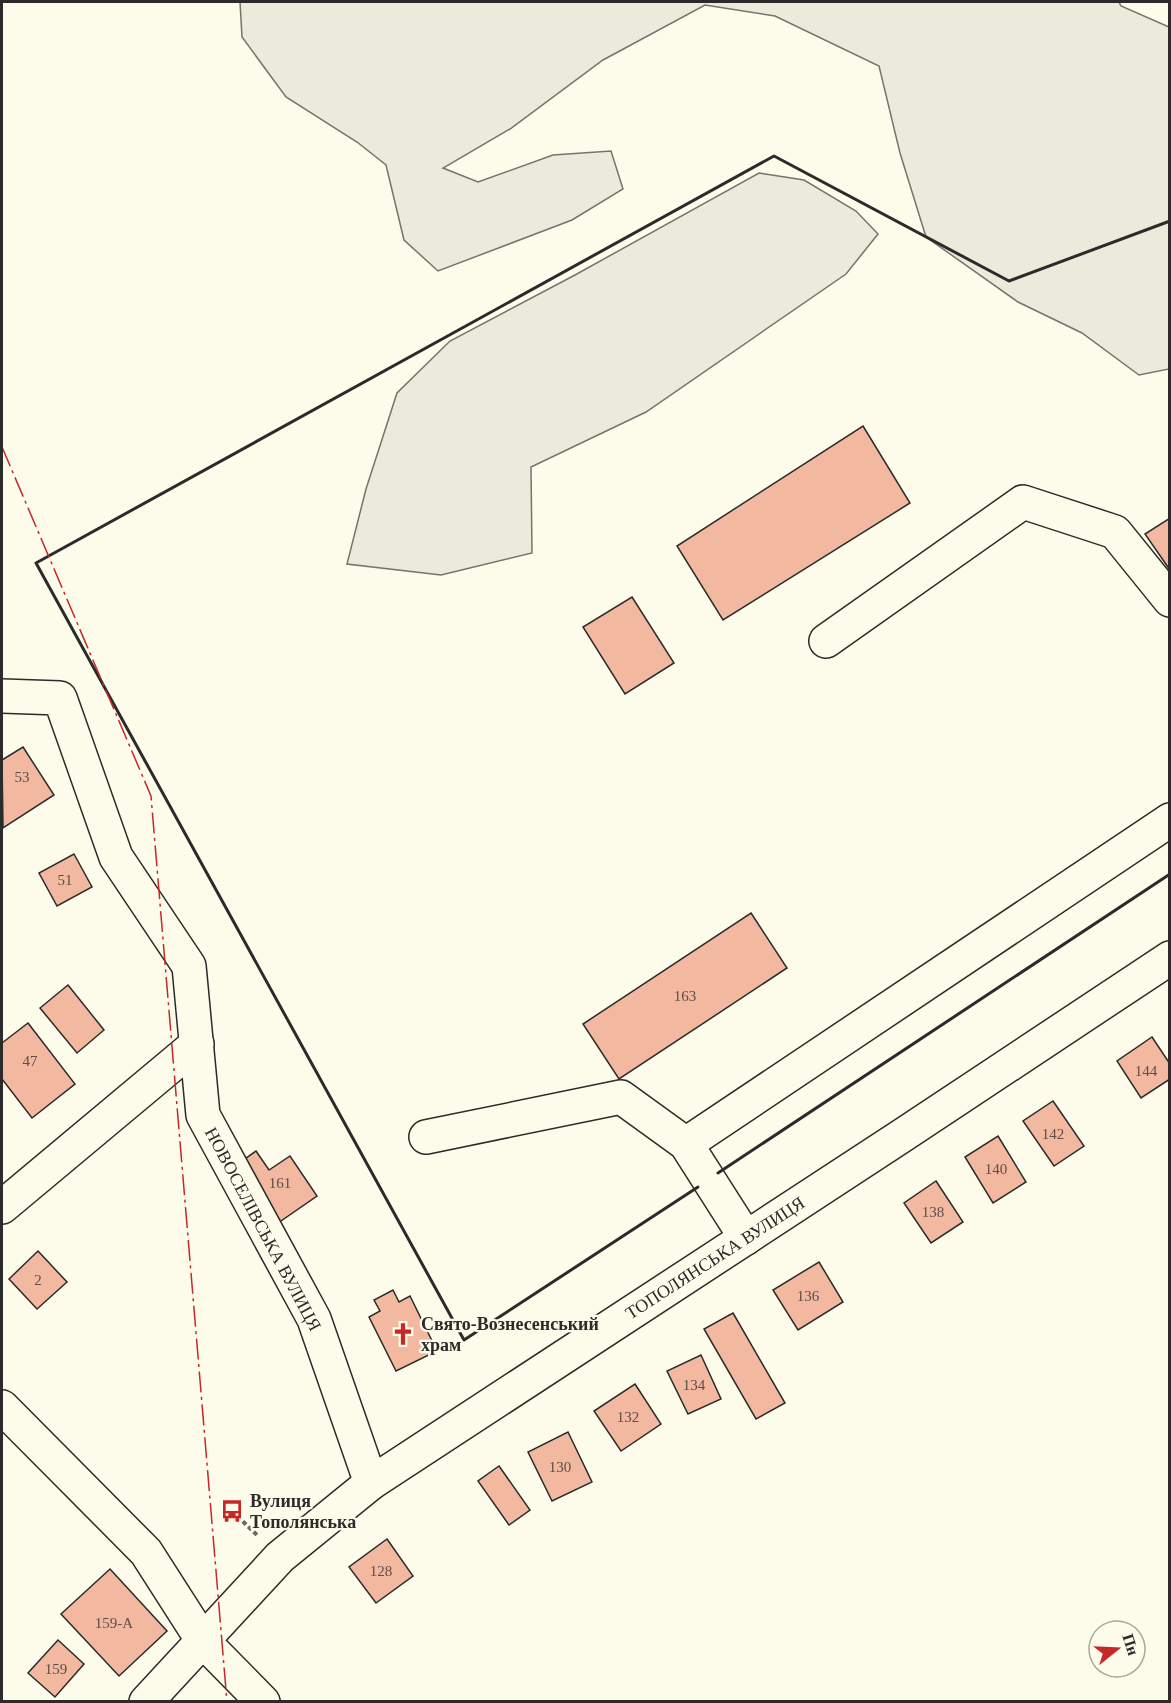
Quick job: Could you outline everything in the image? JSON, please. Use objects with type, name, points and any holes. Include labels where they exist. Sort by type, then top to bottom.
[{"type":"street","points":[[825,641],[1023,502],[1115,532],[1170,600]]},
{"type":"street","name":"НОВОСЕЛІВСЬКА ВУЛИЦЯ","points":[[2,696],[60,698],[116,857],[189,966],[203,1115],[314,1319],[371,1484]]},
{"type":"street","points":[[686,1144],[1170,820]]},
{"type":"street","name":"ТОПОЛЯНСЬКА ВУЛИЦЯ","points":[[146,1701],[280,1557],[371,1484],[1170,958]]},
{"type":"street","points":[[2,1207],[197,1044]]},
{"type":"street","points":[[426,1137],[621,1097],[686,1144],[746,1238]]},
{"type":"street","points":[[2,1407],[146,1552],[203,1641],[262,1701]]},
{"type":"shaded area","points":[[240,2],[1119,2],[1121,6],[1169,27],[1169,369],[1139,375],[1082,333],[1018,302],[926,237],[900,153],[879,66],[775,16],[705,5],[603,60],[510,129],[443,168],[478,182],[553,155],[611,151],[623,189],[572,220],[438,271],[404,240],[386,165],[357,142],[286,97],[242,37]]},
{"type":"shaded area","points":[[759,173],[804,180],[856,211],[878,234],[846,274],[646,412],[531,467],[532,553],[441,575],[347,564],[366,489],[397,393],[450,341]]},
{"type":"building","points":[[863,426],[910,503],[723,620],[677,546]]},
{"type":"building","points":[[1170,518],[1170,570],[1145,534]]},
{"type":"building","points":[[632,597],[674,663],[625,694],[583,627]]},
{"type":"building","points":[[23,747],[54,795],[3,828],[2,760]]},
{"type":"building","points":[[74,854],[92,887],[57,906],[39,873]]},
{"type":"building","points":[[751,913],[787,968],[619,1079],[583,1024]]},
{"type":"building","points":[[68,985],[104,1030],[77,1053],[40,1008]]},
{"type":"building","points":[[28,1023],[75,1084],[32,1118],[2,1079],[2,1043]]},
{"type":"building","points":[[1152,1037],[1170,1064],[1170,1079],[1141,1098],[1117,1061]]},
{"type":"building","points":[[1053,1101],[1084,1146],[1054,1166],[1023,1121]]},
{"type":"building","points":[[998,1136],[1026,1182],[993,1203],[965,1157]]},
{"type":"building","points":[[256,1151],[269,1170],[290,1156],[317,1196],[278,1223],[238,1164]]},
{"type":"building","points":[[936,1181],[963,1222],[931,1243],[904,1203]]},
{"type":"building","points":[[38,1251],[67,1282],[37,1309],[9,1279]]},
{"type":"building","points":[[819,1262],[843,1302],[798,1330],[773,1290]]},
{"type":"building","name":"Свято-Вознесенський храм","points":[[393,1290],[399,1302],[410,1296],[437,1351],[396,1371],[369,1317],[380,1311],[374,1300]]},
{"type":"building","points":[[733,1313],[785,1403],[756,1419],[704,1329]]},
{"type":"building","points":[[701,1355],[721,1399],[688,1414],[667,1371]]},
{"type":"building","points":[[635,1384],[661,1424],[621,1451],[594,1411]]},
{"type":"building","points":[[568,1432],[592,1482],[552,1501],[528,1452]]},
{"type":"building","points":[[499,1466],[530,1510],[509,1525],[478,1481]]},
{"type":"building","points":[[387,1539],[413,1576],[376,1603],[349,1567]]},
{"type":"building","points":[[110,1569],[167,1631],[119,1676],[61,1614]]},
{"type":"building","points":[[58,1640],[84,1664],[55,1697],[28,1673]]},
{"type":"wall","points":[[698,1187],[464,1340],[36,563],[774,156],[1009,281],[1170,221]]},
{"type":"wall","points":[[718,1173],[1170,874]]},
{"type":"power","points":[[2,447],[151,796],[227,1702]]},
{"type":"place","name":"Свято-Вознесенський храм","points":[[403,1334]]},
{"type":"place","name":"Вулиця Тополянська","points":[[232,1511]]}]
